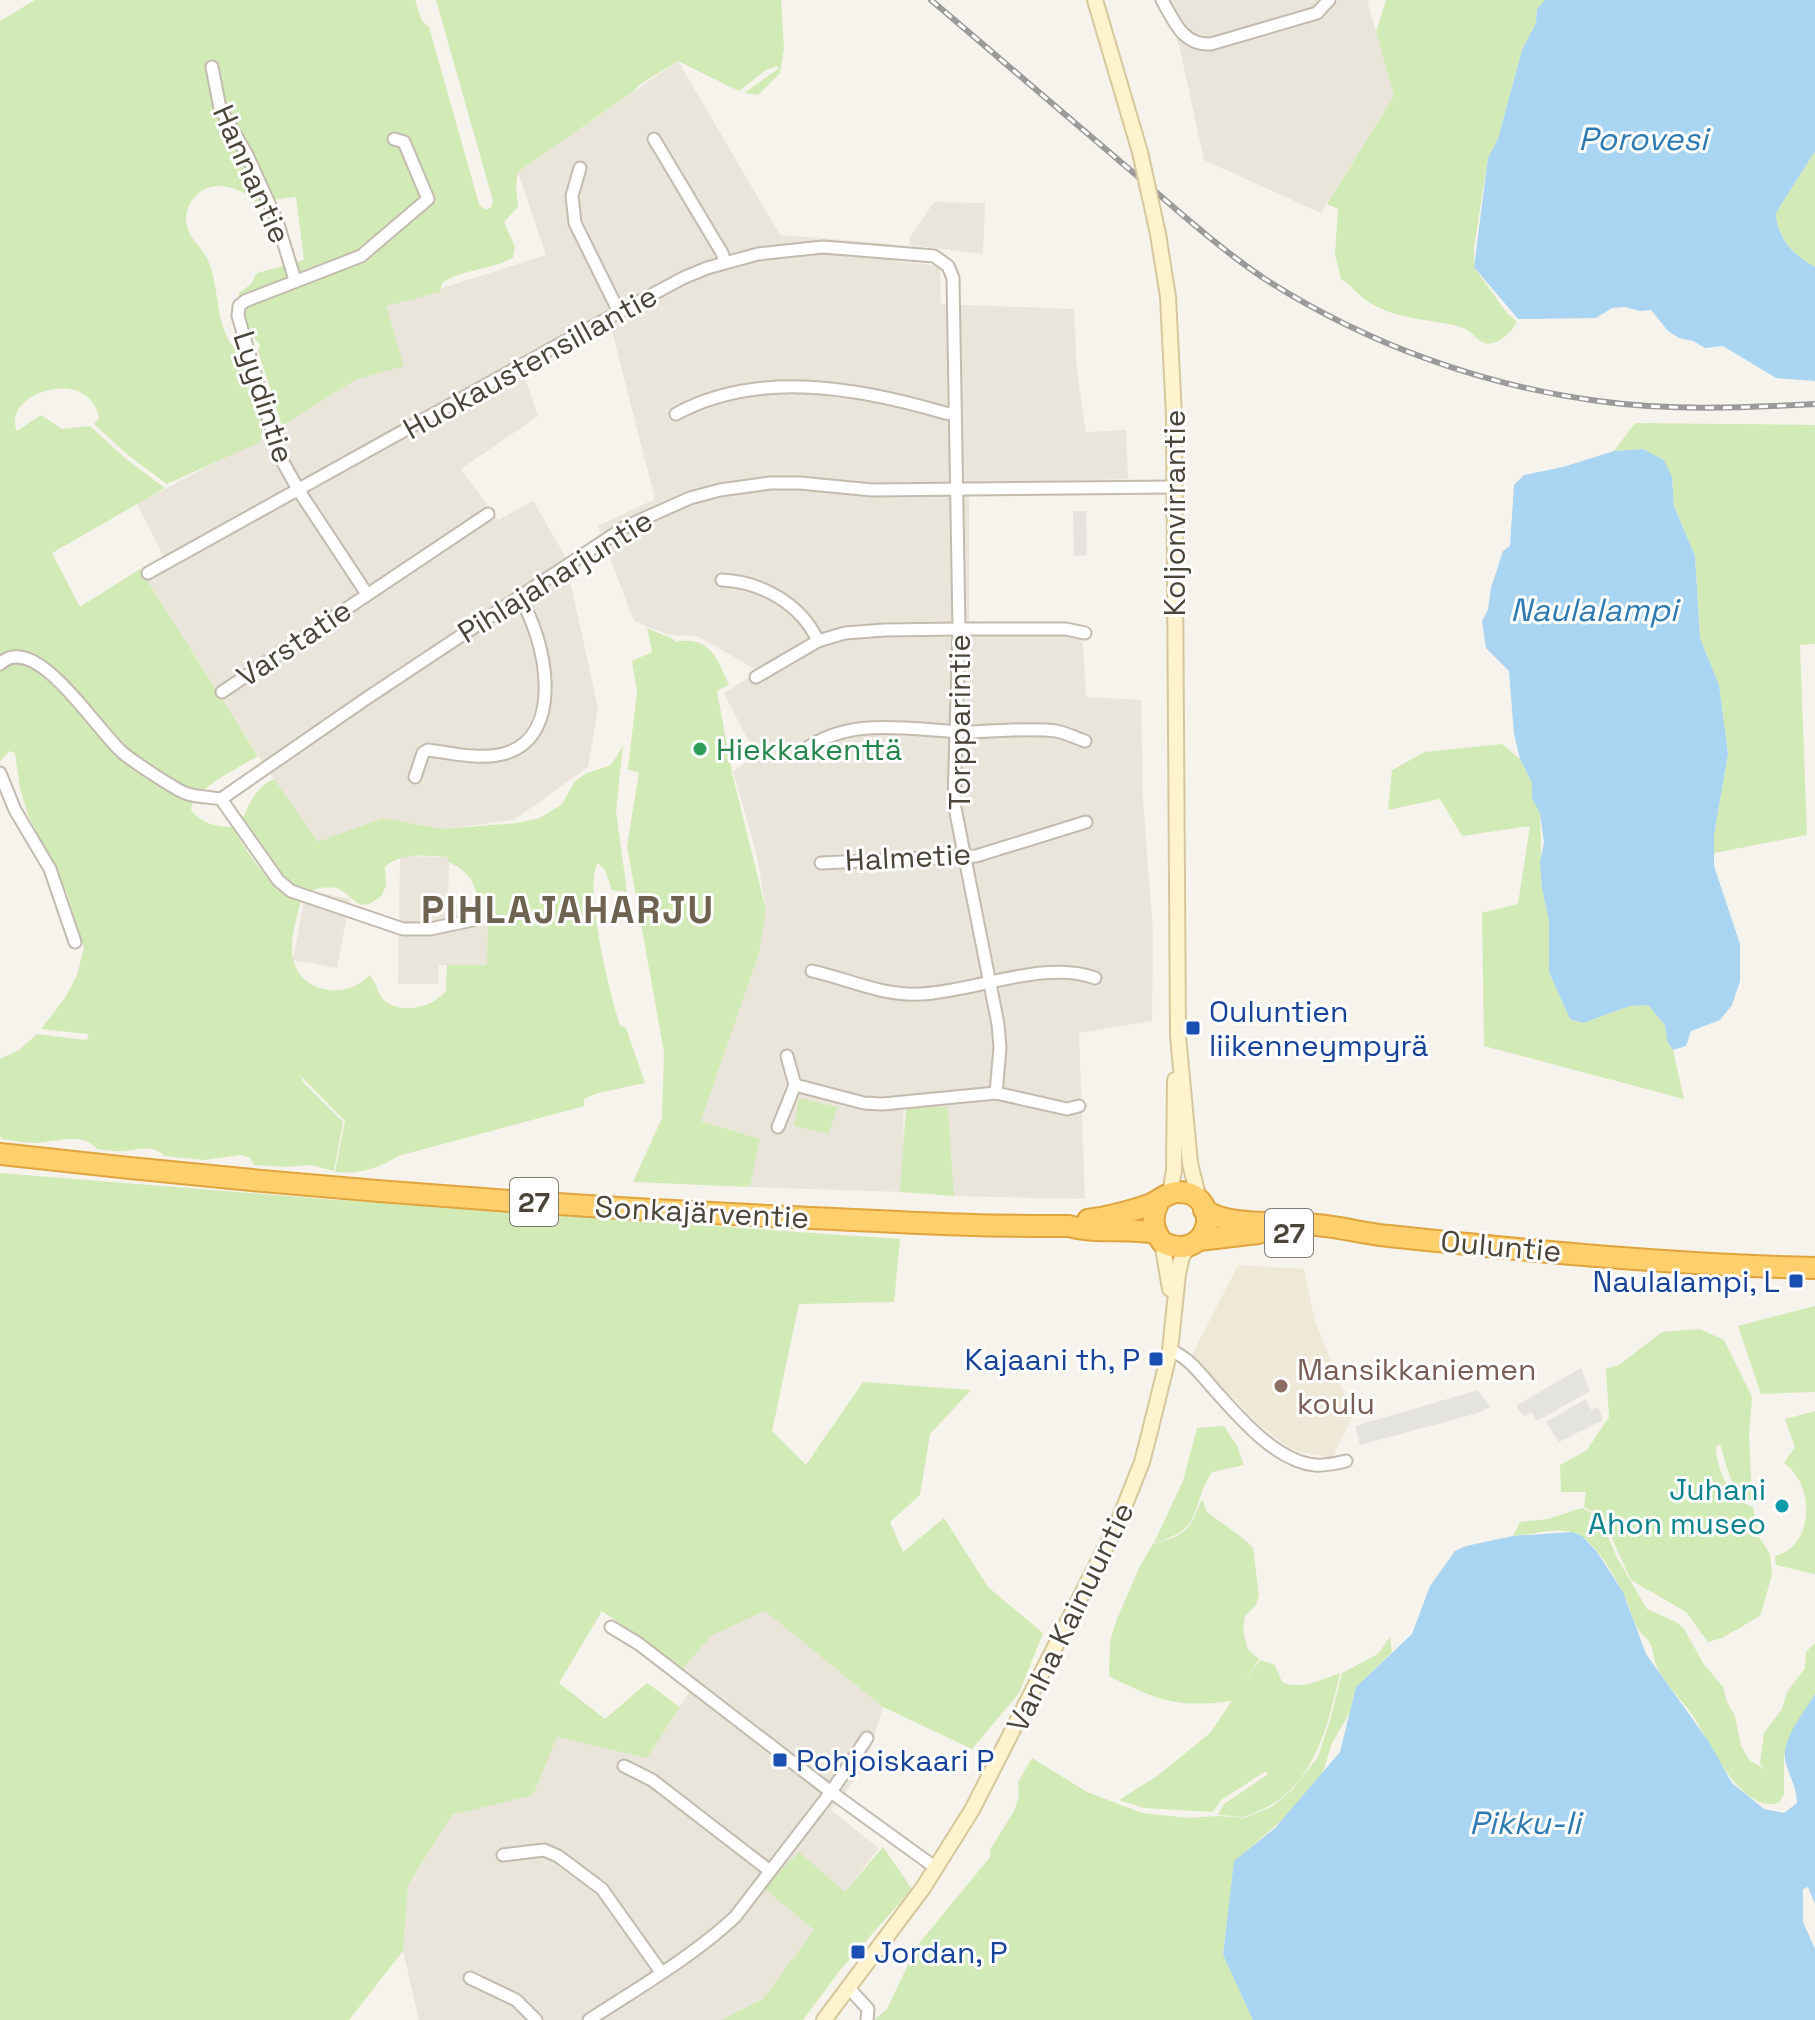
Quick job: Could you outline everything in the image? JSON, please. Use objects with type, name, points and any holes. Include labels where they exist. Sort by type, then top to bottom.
[{"type":"highway","name":"Sonkajärventie","points":[[0,1154],[218,1177],[642,1210],[978,1225],[1069,1226],[1082,1230],[1124,1229],[1159,1238]]},
{"type":"highway","points":[[1190,1194],[1202,1205],[1206,1221],[1204,1232],[1194,1244],[1179,1248],[1159,1238],[1153,1217],[1164,1197],[1190,1194]]},
{"type":"highway","name":"Sonkajärventie","points":[[1069,1226],[1079,1221],[1127,1212],[1164,1197]]},
{"type":"highway","name":"Ouluntie","points":[[1202,1205],[1221,1220],[1312,1224],[1379,1235]]},
{"type":"highway","name":"Ouluntie","points":[[1194,1244],[1274,1232],[1379,1235],[1681,1262],[1815,1268]]},
{"type":"main road","name":"Koljonvirrantie","points":[[1095,0],[1140,152],[1158,234],[1168,297],[1171,348],[1178,1036],[1173,1110],[1174,1170],[1164,1197]]},
{"type":"main road","name":"Koljonvirrantie","points":[[1178,1036],[1190,1163],[1202,1205]]},
{"type":"main road","name":"Vanha Kainuuntie","points":[[1159,1238],[1173,1307]]},
{"type":"main road","name":"Vanha Kainuuntie","points":[[824,2020],[936,1868],[1002,1755],[1117,1525],[1142,1462],[1170,1350],[1173,1307],[1182,1256],[1194,1244]]},
{"type":"street","points":[[1162,0],[1186,38],[1201,45],[1317,13],[1329,0]]},
{"type":"street","name":"Hannantie","points":[[212,67],[220,108],[247,155],[277,221],[295,280]]},
{"type":"street","name":"Lyydintie","points":[[299,491],[279,455],[238,316],[239,306],[295,280],[361,256],[428,199],[404,142],[394,139]]},
{"type":"street","points":[[654,139],[725,262]]},
{"type":"street","points":[[580,168],[572,196],[575,223],[619,312]]},
{"type":"street","name":"Huokaustensillantie","points":[[148,573],[683,278],[725,262],[758,254],[823,247],[940,258]]},
{"type":"street","name":"Torpparintie","points":[[940,258],[953,278],[959,629],[954,803],[992,983],[1000,1048],[996,1093]]},
{"type":"street","points":[[676,414],[698,402],[764,388],[868,393],[955,414]]},
{"type":"street","name":"Pihlajaharjuntie","points":[[221,799],[625,527],[690,498],[770,483],[851,489],[957,491],[1173,487]]},
{"type":"street","name":"Varstatie","points":[[299,491],[367,594]]},
{"type":"street","name":"Varstatie","points":[[222,692],[488,514]]},
{"type":"street","points":[[722,580],[752,585],[777,596],[803,617],[818,641]]},
{"type":"street","points":[[415,777],[423,753],[428,750],[500,755],[519,746],[538,724],[546,699],[544,665],[530,614],[519,597]]},
{"type":"street","points":[[756,677],[818,641],[863,631],[1066,629],[1085,633]]},
{"type":"street","points":[[0,664],[5,659],[26,657],[44,667],[122,753],[186,794],[221,799],[278,880],[291,891],[403,929],[430,929],[473,920]]},
{"type":"street","points":[[803,751],[824,737],[862,728],[1058,731],[1085,741]]},
{"type":"street","points":[[0,773],[15,810],[50,869],[75,942]]},
{"type":"street","name":"Halmetie","points":[[821,863],[965,857],[1086,822]]},
{"type":"street","points":[[812,971],[900,994],[932,993],[1058,973],[1082,973],[1095,978]]},
{"type":"street","points":[[778,1127],[795,1085],[787,1056]]},
{"type":"street","points":[[795,1085],[864,1103],[883,1104],[996,1093],[1067,1109],[1079,1106]]},
{"type":"street","points":[[1170,1350],[1190,1361],[1239,1418],[1293,1459],[1315,1465],[1346,1461]]},
{"type":"street","points":[[611,1627],[639,1644],[831,1792],[936,1868]]},
{"type":"street","points":[[589,2020],[735,1917],[831,1792],[867,1738]]},
{"type":"street","points":[[624,1766],[652,1780],[770,1871]]},
{"type":"street","points":[[503,1855],[544,1850],[558,1856],[602,1889],[661,1972]]},
{"type":"street","points":[[470,1978],[516,2000],[536,2020]]},
{"type":"street","points":[[848,1987],[868,2009],[867,2020]]},
{"type":"shaded area","points":[[1164,0],[1367,0],[1394,96],[1321,213],[1204,160],[1179,45]]},
{"type":"shaded area","points":[[678,61],[780,235],[894,244],[895,261],[940,266],[941,304],[1074,309],[1077,372],[1086,432],[1126,430],[1128,479],[969,484],[969,621],[1082,625],[1086,697],[1141,700],[1143,799],[1153,932],[1152,1021],[1079,1033],[1085,1199],[954,1196],[948,1107],[903,1109],[905,1192],[750,1187],[760,1139],[701,1121],[759,953],[766,910],[757,856],[733,771],[756,756],[724,693],[759,671],[697,636],[669,635],[634,621],[598,526],[655,499],[610,323],[523,372],[538,416],[461,469],[498,520],[533,501],[564,554],[598,708],[588,767],[514,820],[441,829],[383,818],[318,843],[261,760],[140,569],[165,559],[137,504],[272,432],[355,380],[403,366],[386,306],[546,255],[518,172]]},
{"type":"shaded area","points":[[934,202],[985,203],[983,254],[910,245],[909,239]]},
{"type":"shaded area","points":[[1073,511],[1086,511],[1087,555],[1074,556]]},
{"type":"shaded area","points":[[400,856],[449,857],[448,904],[488,905],[487,965],[439,965],[438,984],[398,984]]},
{"type":"shaded area","points":[[306,890],[350,899],[337,968],[293,960]]},
{"type":"shaded area","name":"Mansikkaniemen koulu","points":[[1238,1265],[1304,1269],[1315,1321],[1353,1416],[1332,1458],[1293,1450],[1260,1426],[1192,1355]]},
{"type":"shaded area","points":[[1581,1368],[1590,1391],[1537,1421],[1531,1412],[1524,1416],[1516,1406]]},
{"type":"shaded area","points":[[1478,1390],[1490,1407],[1478,1413],[1360,1445],[1355,1426]]},
{"type":"shaded area","points":[[1586,1399],[1591,1410],[1598,1407],[1603,1420],[1559,1442],[1546,1422]]},
{"type":"shaded area","points":[[765,1610],[883,1707],[864,1768],[831,1810],[879,1848],[845,1892],[764,1887],[815,1930],[763,1999],[721,2020],[419,2020],[403,1951],[408,1885],[452,1815],[533,1795],[557,1737],[647,1758],[691,1689],[675,1676],[712,1635]]},
{"type":"green space","points":[[35,0],[415,0],[422,21],[429,27],[479,204],[485,210],[491,207],[493,201],[436,0],[781,0],[784,48],[780,73],[758,95],[744,93],[778,66],[766,70],[739,91],[678,61],[639,85],[518,172],[518,207],[504,222],[515,247],[513,258],[450,278],[442,283],[440,292],[386,306],[404,366],[355,380],[282,426],[258,351],[260,345],[243,321],[238,301],[239,293],[251,284],[257,273],[304,260],[296,197],[255,202],[237,190],[216,186],[195,196],[186,216],[187,224],[213,274],[222,325],[233,346],[242,354],[263,427],[260,442],[167,484],[129,456],[94,424],[99,418],[92,402],[80,392],[48,390],[33,396],[21,406],[15,418],[17,431],[41,415],[62,429],[90,426],[126,459],[165,488],[52,553],[80,607],[140,569],[258,756],[208,787],[191,810],[209,823],[232,827],[269,880],[301,901],[293,932],[292,955],[299,973],[317,987],[328,990],[351,988],[369,975],[388,1004],[406,1008],[425,1005],[446,990],[447,965],[487,965],[488,905],[479,905],[470,879],[449,862],[448,857],[415,856],[392,862],[385,867],[386,886],[382,895],[367,904],[357,902],[336,888],[310,891],[291,883],[282,876],[242,820],[262,787],[274,779],[318,842],[383,818],[441,829],[517,823],[540,818],[562,804],[575,781],[611,765],[623,746],[616,811],[627,892],[612,890],[605,870],[598,863],[594,875],[594,894],[600,942],[616,1011],[620,1025],[626,1028],[645,1083],[598,1093],[584,1099],[584,1106],[398,1156],[376,1167],[352,1172],[335,1172],[345,1121],[299,1074],[343,1122],[334,1171],[311,1165],[254,1165],[250,1158],[241,1155],[204,1160],[164,1156],[151,1149],[97,1149],[84,1140],[76,1139],[31,1143],[2,1139],[0,1136],[0,1059],[19,1050],[37,1034],[86,1040],[89,1037],[87,1034],[41,1029],[65,998],[77,975],[84,948],[67,893],[28,815],[15,753],[9,751],[0,762],[0,21]]},
{"type":"green space","points":[[1386,0],[1545,0],[1537,9],[1536,23],[1522,50],[1498,139],[1488,158],[1474,247],[1474,267],[1517,322],[1507,335],[1492,343],[1482,342],[1461,327],[1381,309],[1366,301],[1341,279],[1335,254],[1338,209],[1327,204],[1394,96],[1376,32]]},
{"type":"green space","points":[[1815,151],[1815,267],[1800,258],[1788,245],[1779,230],[1776,213]]},
{"type":"green space","points":[[1635,423],[1815,425],[1815,644],[1800,645],[1807,835],[1714,853],[1714,835],[1728,754],[1719,685],[1700,638],[1695,556],[1674,506],[1672,477],[1643,449],[1614,451]]},
{"type":"green space","points":[[647,628],[675,642],[704,645],[716,658],[729,685],[717,691],[732,773],[766,910],[759,953],[701,1121],[760,1139],[750,1187],[633,1182],[662,1118],[664,1052],[627,846],[639,773],[628,769],[637,692],[632,661],[652,652]]},
{"type":"green space","points":[[1502,744],[1520,759],[1532,783],[1532,798],[1540,812],[1542,888],[1549,921],[1549,972],[1570,1019],[1583,1023],[1630,1006],[1648,1005],[1665,1025],[1684,1099],[1484,1046],[1482,913],[1518,904],[1530,826],[1462,836],[1440,799],[1388,810],[1392,770],[1425,752]]},
{"type":"green space","points":[[799,1098],[838,1107],[828,1134],[794,1126]]},
{"type":"green space","points":[[948,1107],[954,1196],[900,1192],[906,1108]]},
{"type":"green space","points":[[0,1173],[900,1239],[894,1302],[799,1304],[772,1431],[806,1465],[863,1382],[971,1390],[930,1434],[920,1495],[890,1522],[903,1552],[944,1518],[988,1587],[1043,1633],[1019,1693],[972,1749],[883,1707],[765,1611],[712,1635],[683,1668],[602,1611],[559,1683],[605,1719],[647,1683],[680,1707],[647,1758],[557,1737],[533,1795],[452,1815],[408,1885],[403,1951],[349,2020],[0,2020]]},
{"type":"green space","points":[[1815,1306],[1815,1392],[1761,1394],[1738,1326]]},
{"type":"green space","points":[[1700,1329],[1724,1340],[1752,1397],[1749,1435],[1752,1501],[1734,1484],[1720,1444],[1716,1446],[1717,1455],[1721,1473],[1731,1490],[1753,1507],[1759,1537],[1770,1554],[1772,1575],[1760,1616],[1722,1638],[1708,1642],[1686,1612],[1631,1580],[1607,1528],[1598,1515],[1584,1507],[1586,1492],[1561,1492],[1560,1465],[1587,1450],[1609,1417],[1606,1369],[1619,1365],[1662,1332]]},
{"type":"green space","points":[[1815,1411],[1814,1574],[1776,1565],[1775,1556],[1788,1550],[1798,1540],[1806,1514],[1801,1485],[1784,1463],[1795,1447],[1785,1419]]},
{"type":"green space","points":[[1224,1426],[1237,1446],[1244,1465],[1212,1472],[1189,1524],[1171,1537],[1154,1543],[1183,1481],[1197,1428]]},
{"type":"green space","points":[[1202,1499],[1207,1512],[1253,1548],[1259,1595],[1256,1605],[1245,1616],[1243,1630],[1248,1650],[1259,1659],[1233,1701],[1197,1704],[1155,1697],[1109,1676],[1110,1641],[1139,1568],[1153,1544],[1173,1538],[1190,1525]]},
{"type":"green space","points":[[1582,1508],[1597,1516],[1647,1609],[1678,1623],[1684,1629],[1703,1663],[1723,1687],[1735,1716],[1741,1746],[1749,1760],[1766,1770],[1760,1764],[1764,1733],[1782,1709],[1787,1692],[1805,1668],[1806,1652],[1815,1643],[1815,1694],[1790,1735],[1784,1755],[1784,1794],[1779,1803],[1764,1803],[1750,1797],[1726,1772],[1691,1713],[1662,1675],[1650,1644],[1637,1628],[1619,1586],[1592,1546],[1572,1532],[1546,1531],[1513,1536],[1520,1522],[1548,1519]]},
{"type":"green space","points":[[1390,1637],[1392,1652],[1356,1687],[1349,1714],[1332,1743],[1323,1772],[1283,1819],[1234,1862],[1223,1955],[1253,2020],[874,2020],[887,2009],[917,1946],[990,1857],[990,1850],[1014,1811],[1019,1796],[1018,1782],[1032,1758],[1087,1792],[1142,1813],[1189,1818],[1245,1818],[1273,1806],[1292,1790],[1318,1757],[1342,1673],[1378,1654]]},
{"type":"green space","points":[[1260,1660],[1275,1665],[1282,1682],[1289,1684],[1311,1683],[1340,1673],[1324,1733],[1307,1770],[1294,1786],[1261,1810],[1243,1817],[1218,1815],[1224,1804],[1267,1775],[1266,1771],[1221,1800],[1213,1812],[1144,1808],[1119,1800],[1157,1776],[1210,1733]]},
{"type":"green space","points":[[883,1847],[912,1889],[841,1969],[803,2020],[721,2020],[763,1999],[814,1930],[764,1888],[799,1852],[845,1892]]},
{"type":"water","name":"Porovesi","points":[[1545,0],[1815,0],[1815,151],[1776,213],[1779,230],[1788,245],[1800,258],[1815,267],[1815,381],[1776,378],[1723,346],[1705,348],[1679,338],[1668,331],[1651,310],[1625,307],[1612,308],[1596,318],[1518,319],[1474,267],[1488,158],[1498,139],[1522,50],[1536,23],[1537,9]]},
{"type":"water","name":"Naulalampi","points":[[1643,449],[1664,460],[1672,477],[1674,506],[1695,556],[1700,638],[1719,685],[1728,754],[1714,835],[1714,866],[1740,944],[1740,981],[1732,1005],[1720,1020],[1691,1031],[1686,1046],[1673,1050],[1667,1041],[1665,1025],[1648,1005],[1630,1006],[1583,1023],[1570,1019],[1549,972],[1549,921],[1542,888],[1540,863],[1544,842],[1540,813],[1532,798],[1532,783],[1520,759],[1514,734],[1509,671],[1486,648],[1482,621],[1488,610],[1491,588],[1503,551],[1510,546],[1514,485],[1524,475],[1614,451]]},
{"type":"water","name":"Pikku-Ii","points":[[1572,1532],[1582,1536],[1597,1552],[1623,1592],[1646,1654],[1709,1742],[1732,1783],[1764,1809],[1784,1813],[1797,1803],[1785,1751],[1800,1716],[1815,1694],[1815,1904],[1808,1887],[1803,1889],[1803,1922],[1815,1949],[1815,2020],[1253,2020],[1223,1955],[1234,1861],[1275,1828],[1340,1752],[1356,1687],[1412,1634],[1430,1586],[1455,1551],[1513,1536]]},
{"type":"railway","points":[[931,0],[1230,254],[1303,302],[1383,342],[1510,384],[1598,401],[1679,407],[1815,404]]},
{"type":"place","name":"Hiekkakenttä","points":[[700,749]]},
{"type":"place","name":"Ouluntien liikenneympyrä","points":[[1193,1028]]},
{"type":"place","name":"Naulalampi, L","points":[[1796,1281]]},
{"type":"place","name":"Kajaani th, P","points":[[1156,1359]]},
{"type":"place","name":"Mansikkaniemen koulu","points":[[1281,1386]]},
{"type":"place","name":"Juhani Ahon museo","points":[[1782,1506]]},
{"type":"place","name":"Pohjoiskaari P","points":[[780,1760]]},
{"type":"place","name":"Jordan, P","points":[[858,1952]]},
{"type":"district","name":"PIHLAJAHARJU","points":[[568,910]]}]
